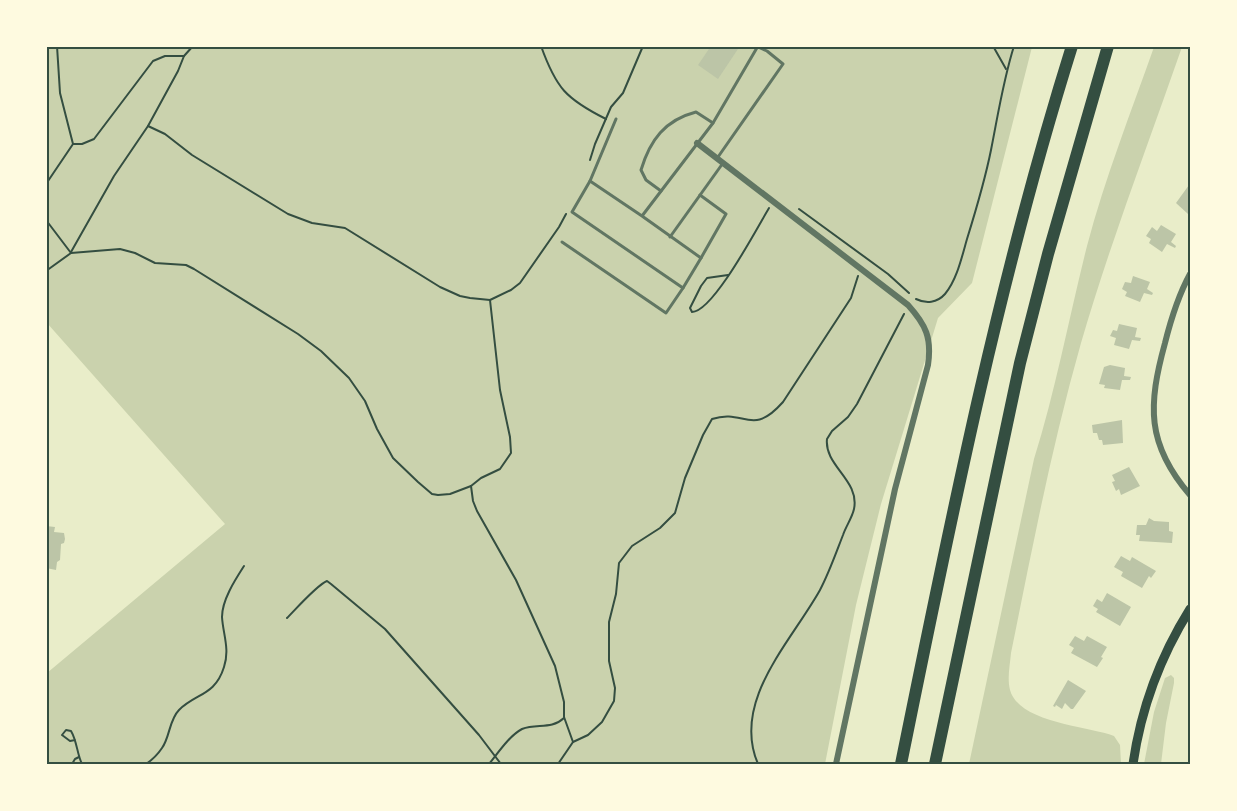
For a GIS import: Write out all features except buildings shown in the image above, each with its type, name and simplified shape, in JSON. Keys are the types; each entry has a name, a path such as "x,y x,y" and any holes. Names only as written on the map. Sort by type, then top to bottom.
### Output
{"highway":[{"path":"901,765 975,406 1020,225 1072,46"},
{"path":"935,765 1020,363 1048,254 1108,46"}],"main road":[{"path":"1133,765 1153,681 1172,640 1191,609"}],"street":[{"path":"697,143 908,305 928,334 930,347 928,364 892,499 836,765"},
{"path":"1191,274 1178,297 1172,315 1157,374 1153,410 1159,446 1178,481 1191,495"}],"lane":[{"path":"642,216 713,123 758,47 767,51 783,64 670,237"},
{"path":"661,191 646,180 641,170 646,152 654,141 665,127 681,116 696,112 713,123"},
{"path":"616,119 590,181 572,212 683,288"},
{"path":"590,181 700,258"},
{"path":"562,242 666,313 726,214 699,195"}],"path":[{"path":"46,184 73,144 60,93 57,47 63,46"},
{"path":"46,271 71,253 114,176 148,126 184,56 193,46"},
{"path":"540,46 553,77 560,87 575,103 606,119"},
{"path":"590,167 591,155 611,107 623,93 643,46"},
{"path":"993,46 1006,69"},
{"path":"795,206 888,274 917,300 928,303 936,300 949,288 963,254 990,152 1006,69 1014,46"},
{"path":"73,144 82,144 94,139 153,61 165,56 184,56"},
{"path":"148,126 165,134 192,155 288,214 312,223 345,228 450,292 470,298 490,300 520,283 559,227 567,210"},
{"path":"728,275 707,278 693,301 690,308 692,312 702,309 710,302 742,256 773,200"},
{"path":"46,220 71,253"},
{"path":"71,253 128,250 155,263 186,265 298,334 321,351 349,378 365,401 393,458 432,494 444,495 471,486 481,478 500,469 511,453 500,390 490,300"},
{"path":"558,765 573,742 602,722 614,701 615,688 609,661 609,622 616,594 617,568 622,558 632,546 660,528 675,513 685,478 712,419 727,417 760,421 774,412 783,402 851,297 856,287 860,266"},
{"path":"758,765 751,733 757,696 769,672 819,591 854,508 854,492 830,455 827,439 857,404 908,305"},
{"path":"471,486 477,511 508,563 555,666 564,702 564,717 573,742"},
{"path":"146,765 163,747 178,712 198,699 218,681 225,666 227,653 222,617 223,606 244,566"},
{"path":"286,618 307,600 318,586 327,581 386,629 501,765"},
{"path":"489,765 522,729 554,725 564,717"},
{"path":"75,740 82,765"},
{"path":"72,765 75,759 79,758"}],"green space":[{"path":"47,47 1032,47 972,283 938,318 881,504 856,605 825,764 47,764 47,673 225,524 47,323"},
{"path":"1154,47 1182,47 1117,231 1081,343 1043,497 1011,653 1009,676 1010,690 1016,701 1026,710 1055,722 1114,736 1120,745 1121,764 969,764 1034,459 1056,380 1087,246 1110,170"},
{"path":"1171,675 1174,683 1161,764 1144,764 1154,712 1165,678"}]}
